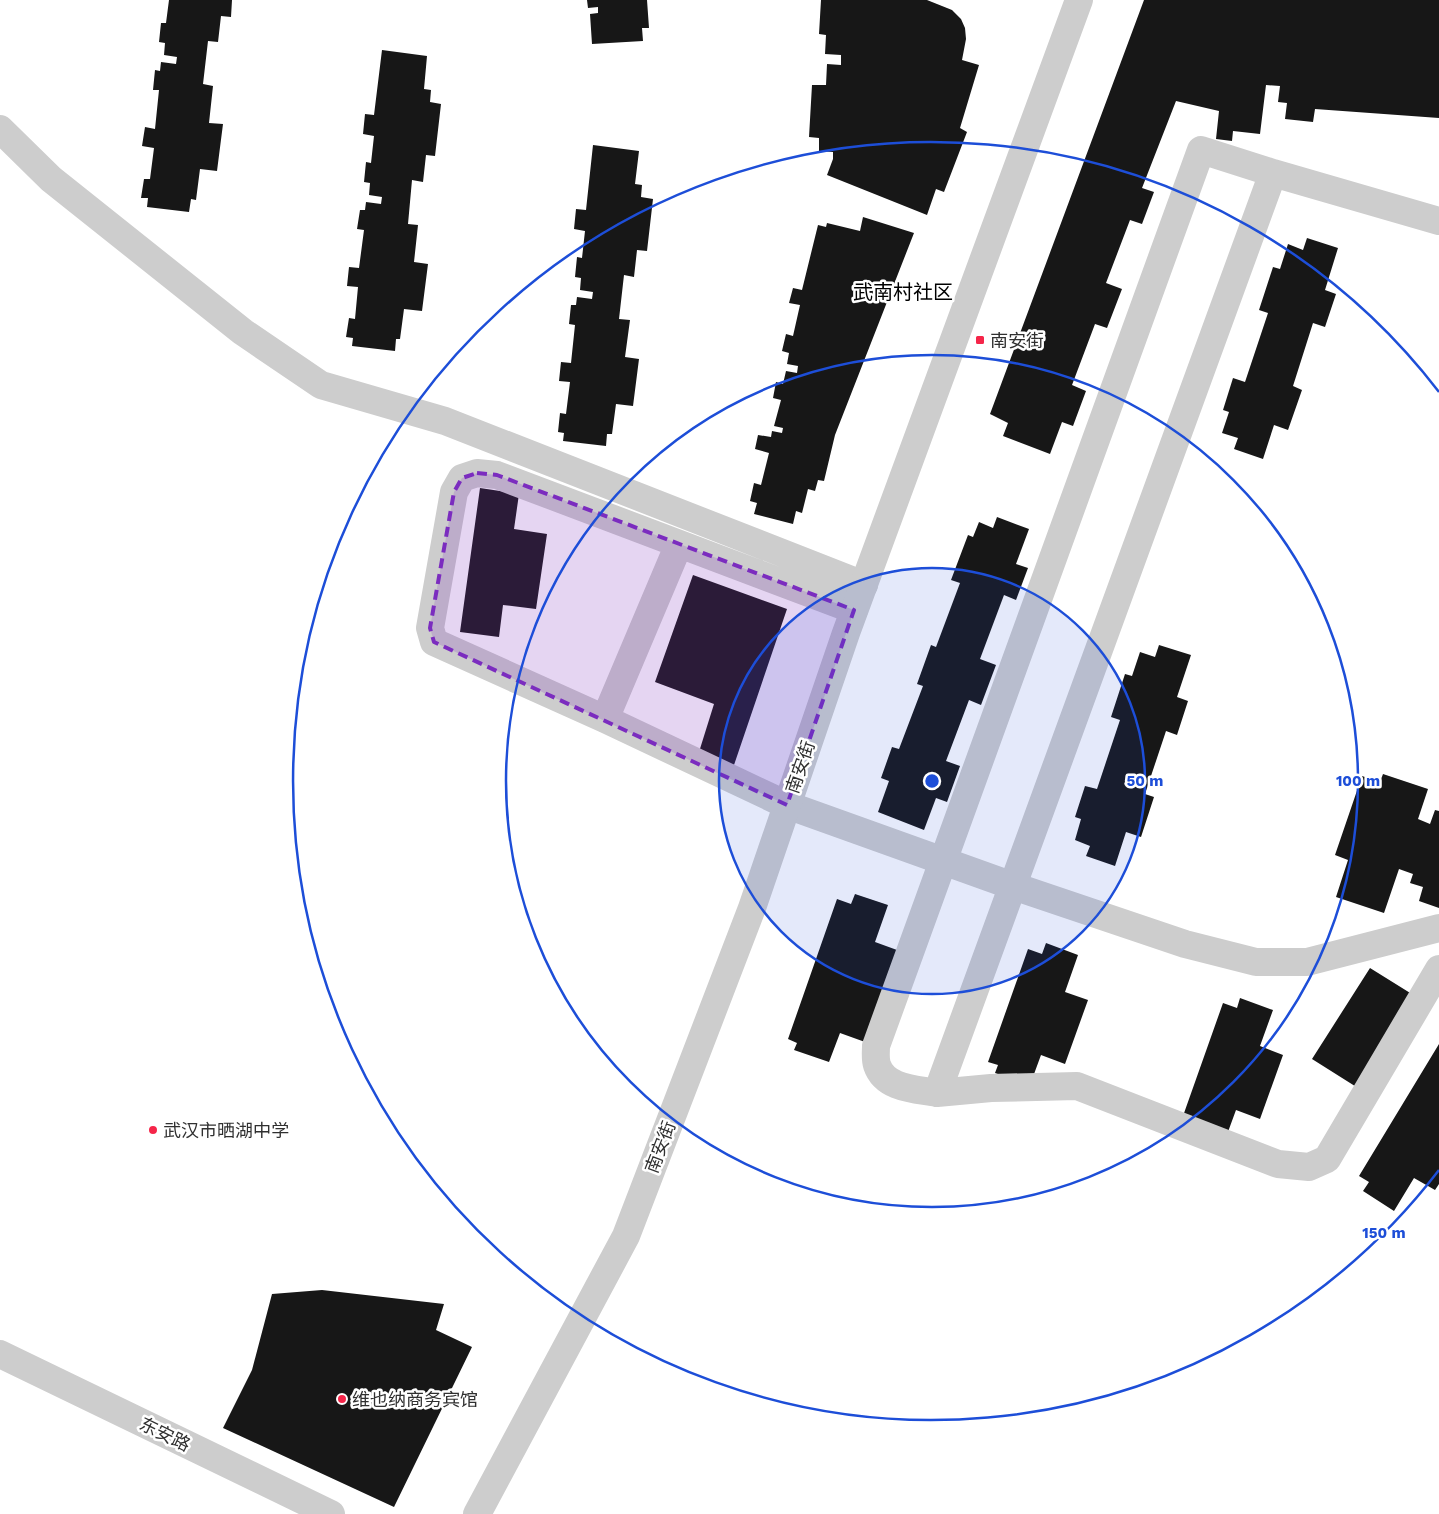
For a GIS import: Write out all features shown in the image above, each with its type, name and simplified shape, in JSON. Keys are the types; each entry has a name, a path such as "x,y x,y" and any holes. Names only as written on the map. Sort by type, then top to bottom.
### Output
{"street":[{"name":"南安街","path":"477,1514 626,1236 752,908 859,598 1079,0"},
{"path":"0,129 58,185 243,332 320,385 445,421 859,598"},
{"path":"1439,221 1201,150 876,1046 877,1064 885,1080 905,1088 937,1093 991,1088 1077,1086 1278,1164 1309,1167 1327,1159 1439,969"},
{"path":"937,1093 1273,173"},
{"path":"859,598 679,544 497,475 477,473 462,478 454,492 430,628 434,642 605,719 787,805 1013,886 1185,944 1256,962 1307,962 1439,928"},
{"path":"605,719 679,544"},
{"name":"东安路","path":"0,1354 331,1514"}],"highlighted area":[{"path":"477,473 497,475 854,610 787,805 434,642 430,628 454,492 462,478"}],"building":[{"path":"169,0 232,0 231,17 221,16 218,42 208,41 203,84 213,86 209,123 223,124 217,171 200,169 196,200 191,199 189,212 147,207 148,198 141,198 144,179 150,179 154,148 142,146 145,127 155,129 159,90 153,90 155,70 160,71 161,62 176,64 177,57 164,55 165,43 159,42 161,23 166,23"},
{"path":"587,0 647,0 649,28 642,28 643,41 592,44 590,14 598,13 598,7 588,8"},
{"path":"821,0 927,0 952,10 961,19 965,28 966,39 962,60 979,65 960,128 967,132 944,192 936,189 927,215 827,175 833,159 833,152 819,151 819,138 809,137 812,85 826,85 827,64 841,65 841,55 825,54 826,35 819,34"},
{"path":"1144,0 1439,0 1439,118 1315,109 1313,122 1285,119 1287,103 1278,102 1280,86 1266,85 1260,134 1233,131 1232,141 1216,139 1219,111 1176,101 1142,188 1154,192 1142,224 1130,220 1106,283 1122,289 1107,328 1095,324 1072,385 1086,391 1073,426 1062,422 1050,454 1003,436 1008,423 990,414"},
{"path":"382,50 427,56 424,89 431,90 430,102 441,104 435,156 426,155 423,182 412,180 408,224 418,225 414,262 428,264 422,311 404,309 400,339 396,339 395,351 352,346 353,338 346,337 349,318 355,319 358,287 347,286 349,267 359,268 364,230 357,229 360,210 365,210 366,202 381,204 382,197 369,195 370,183 364,182 366,162 371,163 374,136 363,134 365,114 374,115"},
{"path":"593,145 639,151 635,184 642,185 641,197 653,199 647,251 637,250 634,277 624,275 619,319 630,320 625,357 639,359 633,406 616,404 612,434 607,434 606,446 563,441 564,433 558,432 560,413 566,414 570,382 559,381 561,362 571,363 575,325 569,324 571,305 576,305 577,297 592,299 593,292 580,290 581,278 575,277 577,257 582,258 585,231 574,229 576,209 586,210"},
{"path":"863,217 914,233 835,435 824,481 818,480 815,491 808,489 802,513 796,511 793,524 754,514 757,503 750,501 754,483 761,485 769,453 755,449 758,435 771,437 772,431 782,433 783,428 774,426 781,400 773,398 776,382 783,384 786,371 797,373 798,366 787,364 789,353 782,351 786,334 793,336 800,305 789,303 793,288 802,290 818,225 826,227 827,223 860,231"},
{"path":"1307,238 1338,248 1325,290 1336,294 1325,327 1313,323 1293,386 1302,390 1288,430 1274,425 1263,459 1234,449 1238,438 1222,433 1229,412 1223,410 1233,378 1245,382 1268,313 1259,310 1273,267 1280,269 1288,244 1303,250"},
{"path":"480,488 519,494 514,529 547,534 536,609 503,605 499,637 460,632"},
{"path":"997,517 1029,529 1016,564 1028,568 1016,600 1004,595 980,659 996,665 981,705 969,700 946,761 960,766 947,802 936,798 924,830 878,812 889,781 881,778 892,747 899,749 923,686 917,684 931,645 936,647 960,583 951,580 968,535 973,537 979,522 993,528"},
{"path":"693,575 787,609 734,765 699,752 714,704 655,682"},
{"path":"1159,645 1191,655 1177,697 1188,701 1177,735 1166,731 1145,794 1154,797 1141,837 1126,832 1115,866 1086,856 1090,846 1075,840 1081,819 1075,817 1085,786 1097,789 1120,720 1111,717 1125,674 1132,676 1140,652 1155,657"},
{"path":"1383,774 1428,789 1418,819 1430,824 1435,810 1439,811 1439,908 1419,901 1423,887 1410,883 1413,874 1399,869 1384,913 1336,897 1348,860 1335,855 1362,776 1380,782"},
{"path":"855,894 888,905 875,942 897,950 865,1042 840,1033 829,1062 794,1050 797,1043 788,1039 837,899 851,904"},
{"path":"1046,943 1078,955 1065,992 1088,1000 1065,1064 1041,1055 1030,1085 995,1073 998,1065 988,1062 1028,949 1042,954"},
{"path":"1370,968 1415,996 1358,1088 1312,1059"},
{"path":"1240,998 1273,1010 1260,1046 1283,1055 1260,1119 1236,1110 1225,1140 1183,1116 1223,1003 1237,1008"},
{"path":"1439,1044 1439,1184 1435,1190 1414,1178 1394,1211 1363,1191 1369,1182 1359,1176"},
{"name":"维也纳商务宾馆","path":"322,1290 444,1304 436,1330 472,1347 394,1507 223,1428 252,1370 272,1294"}],"place":[{"name":"南安街","path":"980,340"},
{"name":"武汉市晒湖中学","path":"153,1130"},
{"name":"维也纳商务宾馆","path":"342,1399"}],"district":[{"name":"武南村社区","path":"903,292"}]}
